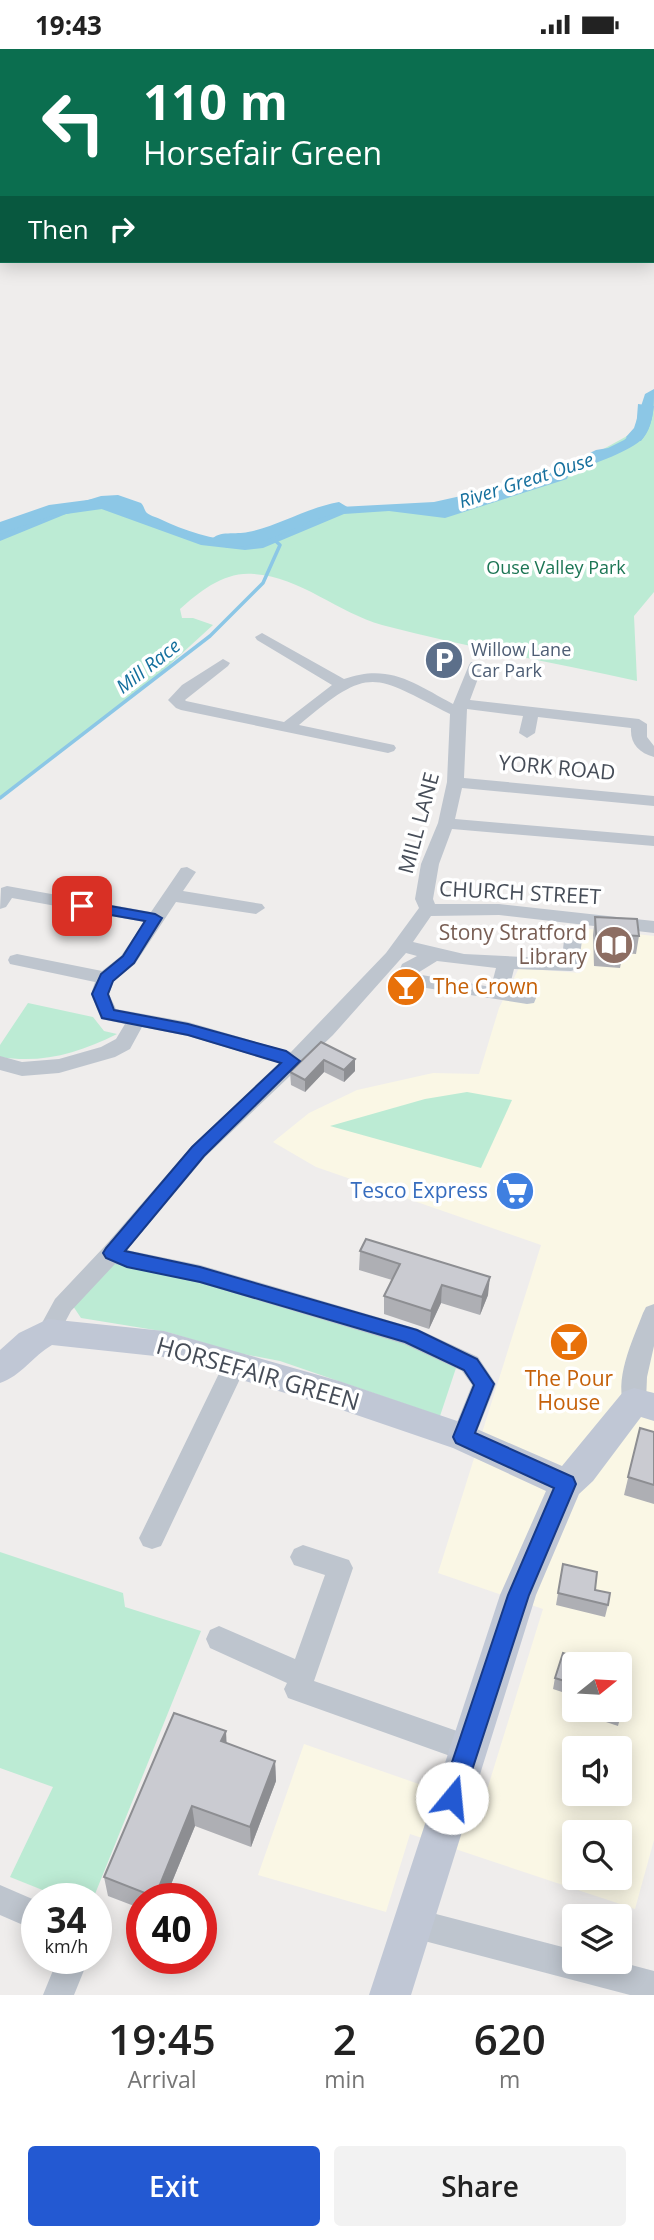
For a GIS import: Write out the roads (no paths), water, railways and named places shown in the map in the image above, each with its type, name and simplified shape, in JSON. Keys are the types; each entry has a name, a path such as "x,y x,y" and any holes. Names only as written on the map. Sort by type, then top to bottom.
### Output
{"street":[{"path":"274,639 343,685"},
{"path":"223,663 187,688 176,700 181,705 388,748"},
{"name":"MILL LANE","path":"427,911 424,899 430,864 446,823 455,782 459,708 476,665"},
{"path":"287,727 343,685 372,676 392,679 459,708 532,711 639,724 637,734 640,742 654,752"},
{"path":"527,733 532,711"},
{"name":"YORK ROAD","path":"455,782 654,801"},
{"path":"446,823 654,841"},
{"path":"187,872 128,960 106,978 100,994 108,1014 188,1029 281,1055 292,1061"},
{"path":"8,891 155,918"},
{"path":"170,895 256,908"},
{"name":"CHURCH STREET","path":"427,911 445,908 568,916 654,927"},
{"path":"0,1370 30,1342 48,1332 63,1305 112,1253 198,1151 334,1021 402,945 427,911"},
{"path":"402,945 433,955 507,963 571,965 573,940"},
{"path":"433,955 409,968 406,975 414,981 527,998"},
{"path":"17,960 106,978"},
{"path":"499,994 507,963"},
{"path":"0,1063 22,1069 59,1066 108,1052 123,1044 136,1021"},
{"path":"112,1253 127,1260 200,1274 410,1336 470,1364 484,1384 463,1437"},
{"path":"390,1995 518,1595 566,1484 644,1404 633,1379 637,1357 654,1313"},
{"name":"HORSEFAIR GREEN","path":"48,1332 164,1344 235,1364 339,1395 463,1437 566,1484"},
{"path":"152,1538 235,1364"},
{"path":"303,1557 340,1568 298,1689 467,1748"},
{"path":"219,1639 302,1676"},
{"path":"0,1900 21,1909"},
{"path":"413,1923 654,1986"},
{"path":"58,1995 67,1974"}],"water":[{"name":"River Great Ouse","path":"638,404 654,406 646,434 634,446 570,472 567,479 445,518 389,511 344,514 263,548 245,550 201,545 96,507 66,514 0,541 0,527 101,496 118,495 141,503 148,514 189,531 235,540 251,540 281,532 321,508 434,502 545,475 596,450 608,448 636,430"}],"waterway":[{"name":"River Great Ouse","path":"635,437 642,430 654,394"},
{"name":"River Great Ouse","path":"0,528 49,511 95,505"},
{"name":"River Great Ouse","path":"221,540 254,537 308,516 339,508"},
{"name":"Mill Race","path":"0,798 210,636 263,583 280,545 269,535"}],"place":[{"name":"Willow Lane Car Park","path":"444,660"},
{"name":"Stony Stratford Library","path":"614,945"},
{"name":"The Crown","path":"406,987"},
{"name":"Tesco Express","path":"515,1191"},
{"name":"The Pour House","path":"569,1342"}],"park label":[{"name":"Ouse Valley Park","path":"556,568"}]}
